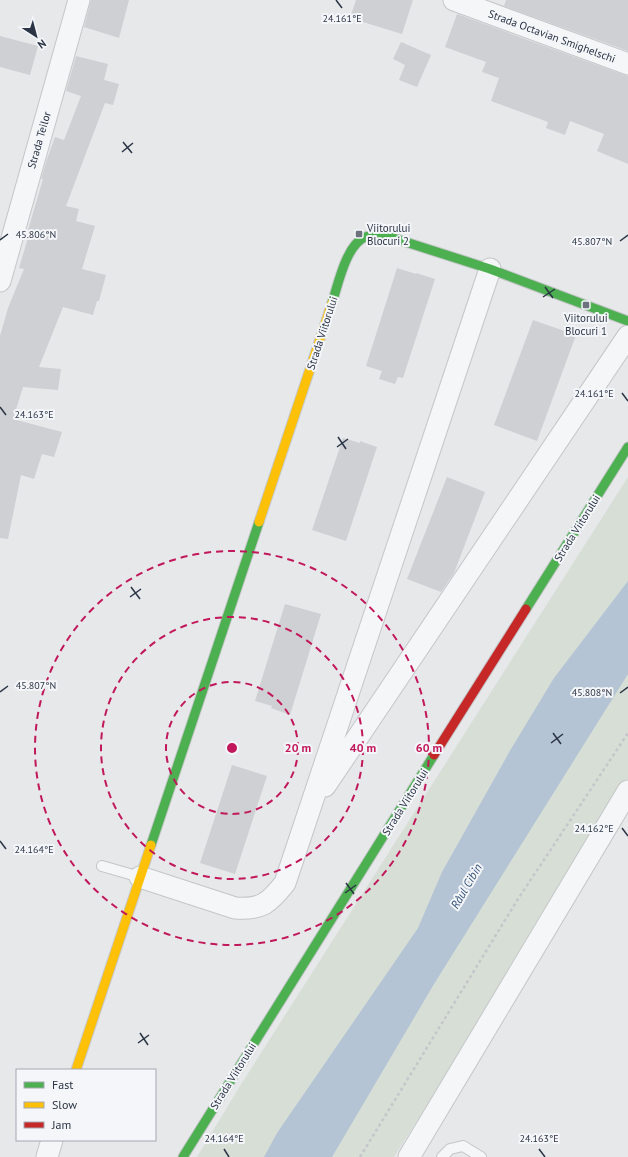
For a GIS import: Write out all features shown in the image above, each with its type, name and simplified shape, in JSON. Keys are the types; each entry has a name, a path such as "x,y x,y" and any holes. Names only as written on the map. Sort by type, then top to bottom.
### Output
{"street":[{"name":"Strada Teilor","path":"0,281 79,0"},
{"name":"Strada Octavian Smighelschi","path":"454,0 628,64"},
{"name":"Strada Viitorului","path":"76,1069 344,264 350,252 357,243 374,235 402,241 490,270 628,321"},
{"path":"140,877 235,908 248,909 257,908 268,902 285,883 490,270"},
{"path":"310,808 628,336"},
{"name":"Strada Viitorului","path":"183,1157 346,894 628,447"},
{"path":"409,1157 628,791"},
{"path":"47,1157 52,1141"}],"lane":[{"path":"102,866 140,877"},
{"path":"442,1157 450,1149 463,1146 481,1157"}],"path":[{"path":"360,1157 518,899 628,733"}],"shaded area":[{"path":"628,477 628,788 394,1157 197,1157 240,1086"}],"water":[{"name":"Râul Cibin","path":"628,581 628,674 434,984 332,1157 264,1157 277,1133 418,928 442,872 511,749 554,678"}],"building":[{"path":"91,0 129,0 119,38 84,27"},
{"path":"356,0 413,0 402,34 350,18"},
{"path":"506,0 628,0 628,51 504,6"},
{"path":"457,14 628,76 628,164 597,151 604,134 570,121 565,135 546,128 548,122 491,101 499,78 482,72 486,62 445,47"},
{"path":"0,36 38,46 30,75 0,67"},
{"path":"401,42 431,55 417,87 399,80 405,65 393,59"},
{"path":"76,56 108,64 104,80 119,84 113,105 105,103 66,206 79,209 76,221 95,226 82,269 106,275 99,301 97,301 93,315 63,307 39,367 61,369 58,390 23,387 13,419 62,432 54,457 42,454 34,479 21,475 8,539 0,538 0,336 8,308 24,269 19,268 30,231 28,230 43,179 41,179 47,159 55,137 64,140 81,96 66,91"},
{"path":"397,268 435,279 403,378 398,377 395,384 379,379 382,371 366,366"},
{"path":"533,320 576,335 537,441 494,425"},
{"path":"343,438 360,443 360,441 377,447 346,541 312,530"},
{"path":"447,477 485,492 454,573 441,592 407,579"},
{"path":"285,604 321,614 290,715 271,708 272,706 255,701"},
{"path":"232,765 267,776 235,874 200,863"}],"traffic: fast":[{"path":"332,303 344,266 358,241 365,237 387,236 490,269 628,321"},
{"path":"526,609 628,447"},
{"path":"151,845 259,522"},
{"path":"183,1157 434,755"}],"traffic: slow":[{"path":"259,522 332,303"},
{"path":"76,1069 151,845"}],"traffic: jam":[{"path":"434,755 526,609"}],"place":[{"name":"Viitorului Blocuri 2","path":"359,234"},
{"name":"Viitorului Blocuri 1","path":"586,305"}]}
